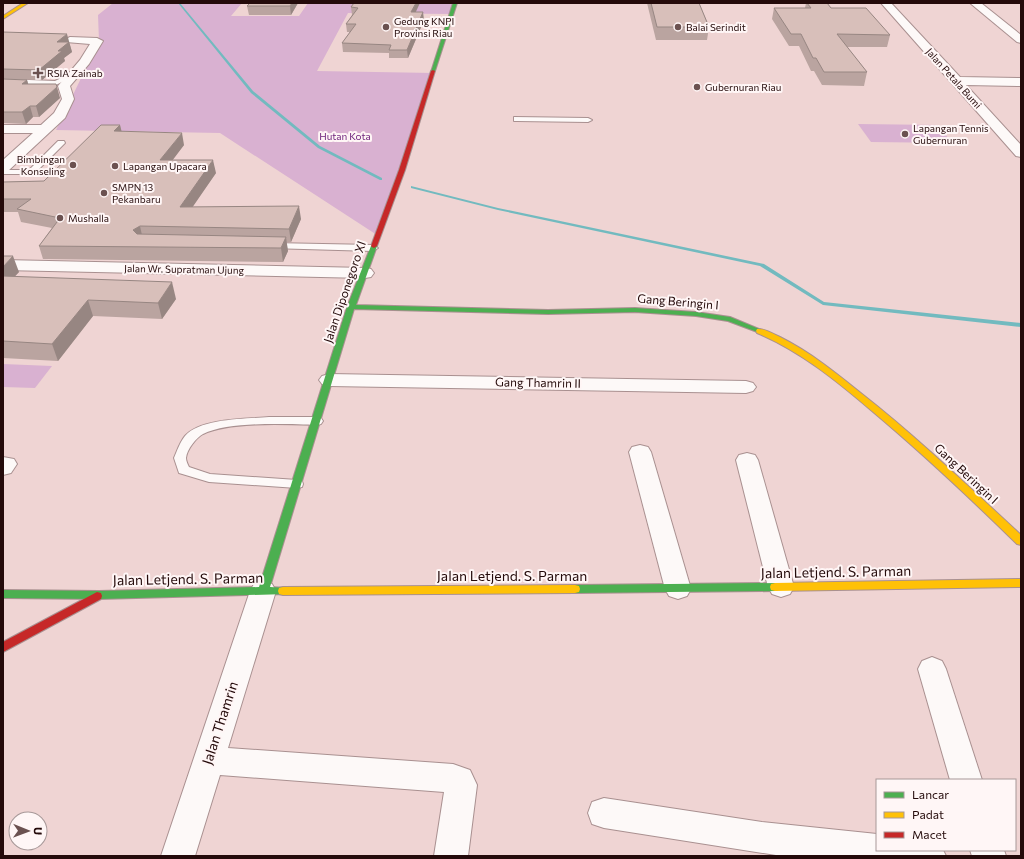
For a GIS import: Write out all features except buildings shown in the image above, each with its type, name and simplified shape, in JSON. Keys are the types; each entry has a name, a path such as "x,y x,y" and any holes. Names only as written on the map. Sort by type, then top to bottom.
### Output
{"street":[{"path":"3,18 26,3"},
{"name":"Jalan Diponegoro XI","path":"263,591 317,421 351,307 365,273 402,170 455,3"},
{"name":"Jalan Petala Bumi","path":"886,3 1021,153"},
{"path":"974,3 1020,39"},
{"path":"64,86 83,62 96,41 70,40"},
{"path":"956,81 1021,82"},
{"path":"3,82 64,86"},
{"path":"3,168 60,115 68,99 64,86"},
{"path":"3,129 45,129"},
{"name":"Jalan Wr. Supratman Ujung","path":"3,265 365,273"},
{"name":"Gang Beringin I","path":"351,307 548,312 635,310 696,314 730,320 781,339 807,356 869,403 948,471 1021,542"},
{"name":"Gang Thamrin II","path":"329,380 746,386"},
{"path":"640,452 678,589"},
{"path":"747,460 781,587"},
{"name":"Jalan Letjend. S. Parman","path":"3,594 99,595 263,591 678,589 1021,583"},
{"name":"Jalan Thamrin","path":"178,856 263,591"},
{"path":"3,647 99,595"},
{"path":"932,669 966,779"},
{"path":"208,760 453,778 459,780 461,785 451,856"},
{"path":"604,813 762,838 876,850"},
{"path":"883,851 929,856"}],"lane":[{"path":"3,82 56,82 63,81 68,76 74,74"},
{"path":"517,120 588,120"},
{"path":"3,172 31,172 61,143"},
{"path":"264,246 373,248"},
{"path":"296,484 209,478 183,470 180,458 190,438 208,428 236,423 317,421"}],"green space":[{"name":"Hutan Kota","path":"113,3 242,3 231,16 299,16 308,3 455,3 451,14 348,13 317,71 434,73 377,235 220,133 56,130 99,41 98,15"},
{"name":"Lapangan Tennis Gubernuran","path":"858,124 938,125 952,143 871,142"},
{"path":"3,364 52,366 35,388 3,387"}],"waterway":[{"path":"179,3 252,92 319,147 381,179"},
{"path":"412,187 498,209 762,265 823,303 1021,325"}],"traffic: fast":[{"path":"433,71 455,3"},
{"path":"263,591 351,307 374,246"},
{"path":"351,307 548,312 635,310 696,314 730,319 760,331"},
{"path":"575,589 775,587"},
{"path":"3,594 99,595 283,591"}],"traffic: slow":[{"path":"3,18 26,3"},
{"path":"760,331 783,341 842,382 933,459 1021,541"},
{"path":"775,587 1021,583"},
{"path":"283,591 575,589"}],"traffic: jam":[{"path":"374,246 402,170 433,71"},
{"path":"3,647 97,596"}],"place":[{"name":"Gedung KNPI Provinsi Riau","path":"386,27"},
{"name":"Balai Serindit","path":"678,27"},
{"name":"RSIA Zainab","path":"38,73"},
{"name":"Gubernuran Riau","path":"697,87"},
{"name":"Lapangan Tennis Gubernuran","path":"905,134"},
{"name":"Bimbingan Konseling","path":"73,165"},
{"name":"Lapangan Upacara","path":"115,166"},
{"name":"SMPN 13 Pekanbaru","path":"104,193"},
{"name":"Mushalla","path":"60,218"}]}
